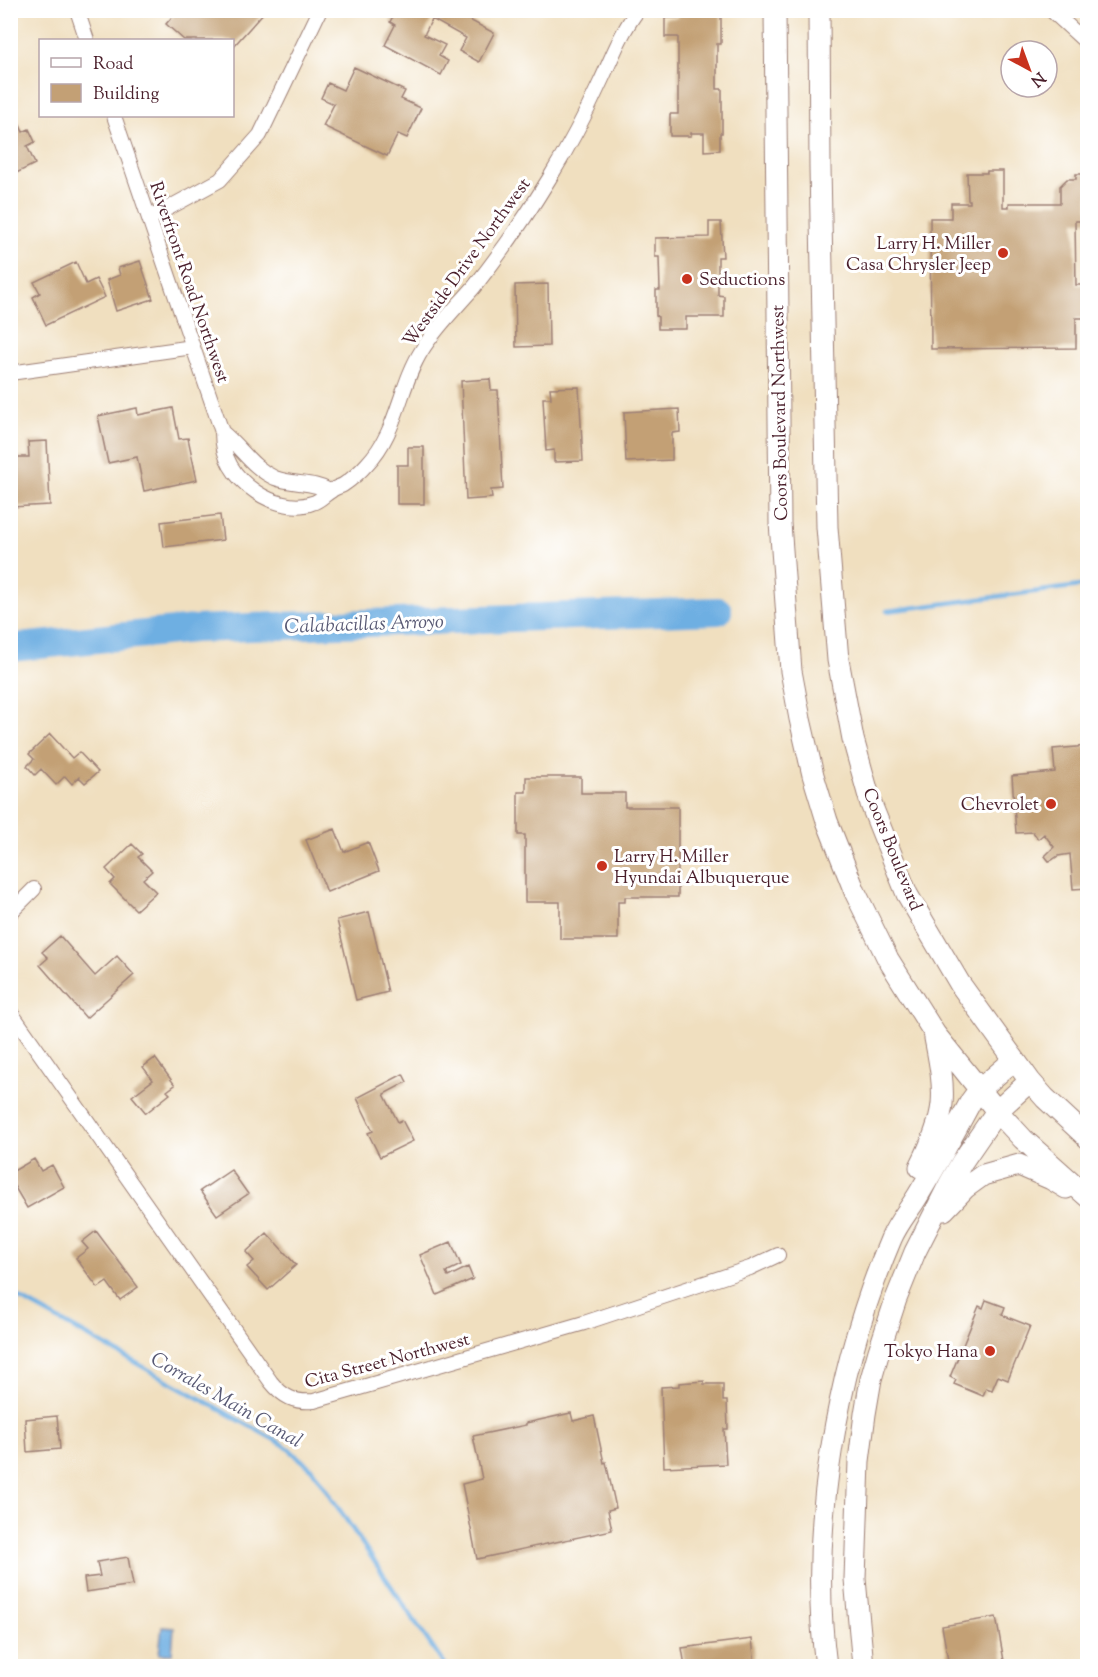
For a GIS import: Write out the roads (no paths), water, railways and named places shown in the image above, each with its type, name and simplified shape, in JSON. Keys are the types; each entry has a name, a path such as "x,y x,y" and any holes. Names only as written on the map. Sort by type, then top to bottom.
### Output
{"main road":[{"name":"Coors Boulevard Northwest","path":"775,10 780,524 791,671 813,776 827,821 855,892 888,959 935,1034"},
{"path":"809,10 813,266 824,329"},
{"path":"819,10 824,329"},
{"name":"Coors Boulevard","path":"824,329 828,527 838,660 853,739 871,804 907,894 960,984 1044,1098 1088,1138"},
{"path":"935,1034 979,1090 1023,1139 1088,1197"},
{"path":"826,1666 821,1570 828,1475 836,1427 854,1345 872,1290 929,1148 942,1105 942,1078 935,1034"},
{"path":"892,1236 920,1193 971,1101 979,1090 1014,1060"},
{"path":"863,1666 855,1579 856,1521 861,1437 871,1379 887,1323 926,1227 962,1162 997,1111 1030,1081"},
{"path":"926,1227 965,1188 983,1175 1019,1165 1051,1179 1088,1202"}],"street":[{"path":"77,10 87,39"},
{"path":"150,218 220,180 260,135 320,10"},
{"name":"Westside Drive Northwest","path":"227,460 240,479 250,488 275,501 299,506 311,504 344,484 377,452 390,428 408,377 421,351 483,275 537,198 571,141 625,28 638,10"},
{"path":"1051,10 1088,44"},
{"name":"Riverfront Road Northwest","path":"114,117 222,432 227,460"},
{"path":"10,373 193,347"},
{"path":"222,432 251,462 275,477 288,482 322,486 330,491"},
{"path":"10,913 34,889"},
{"name":"Cita Street Northwest","path":"10,1011 277,1389 293,1401 314,1401 551,1333 750,1268 778,1255"}],"water":[{"path":"162,1627 174,1628 172,1654 159,1654"}],"waterway":[{"name":"Calabacillas Arroyo","path":"887,611 1088,585"},
{"name":"Calabacillas Arroyo","path":"10,648 194,629 718,611"},
{"name":"Corrales Main Canal","path":"10,1293 284,1445 312,1469 445,1666"}],"place":[{"name":"Larry H. Miller Casa Chrysler Jeep","path":"1003,253"},
{"name":"Seductions","path":"687,279"},
{"name":"Chevrolet","path":"1051,804"},
{"name":"Larry H. Miller Hyundai Albuquerque","path":"602,866"},
{"name":"Tokyo Hana","path":"990,1351"}]}
